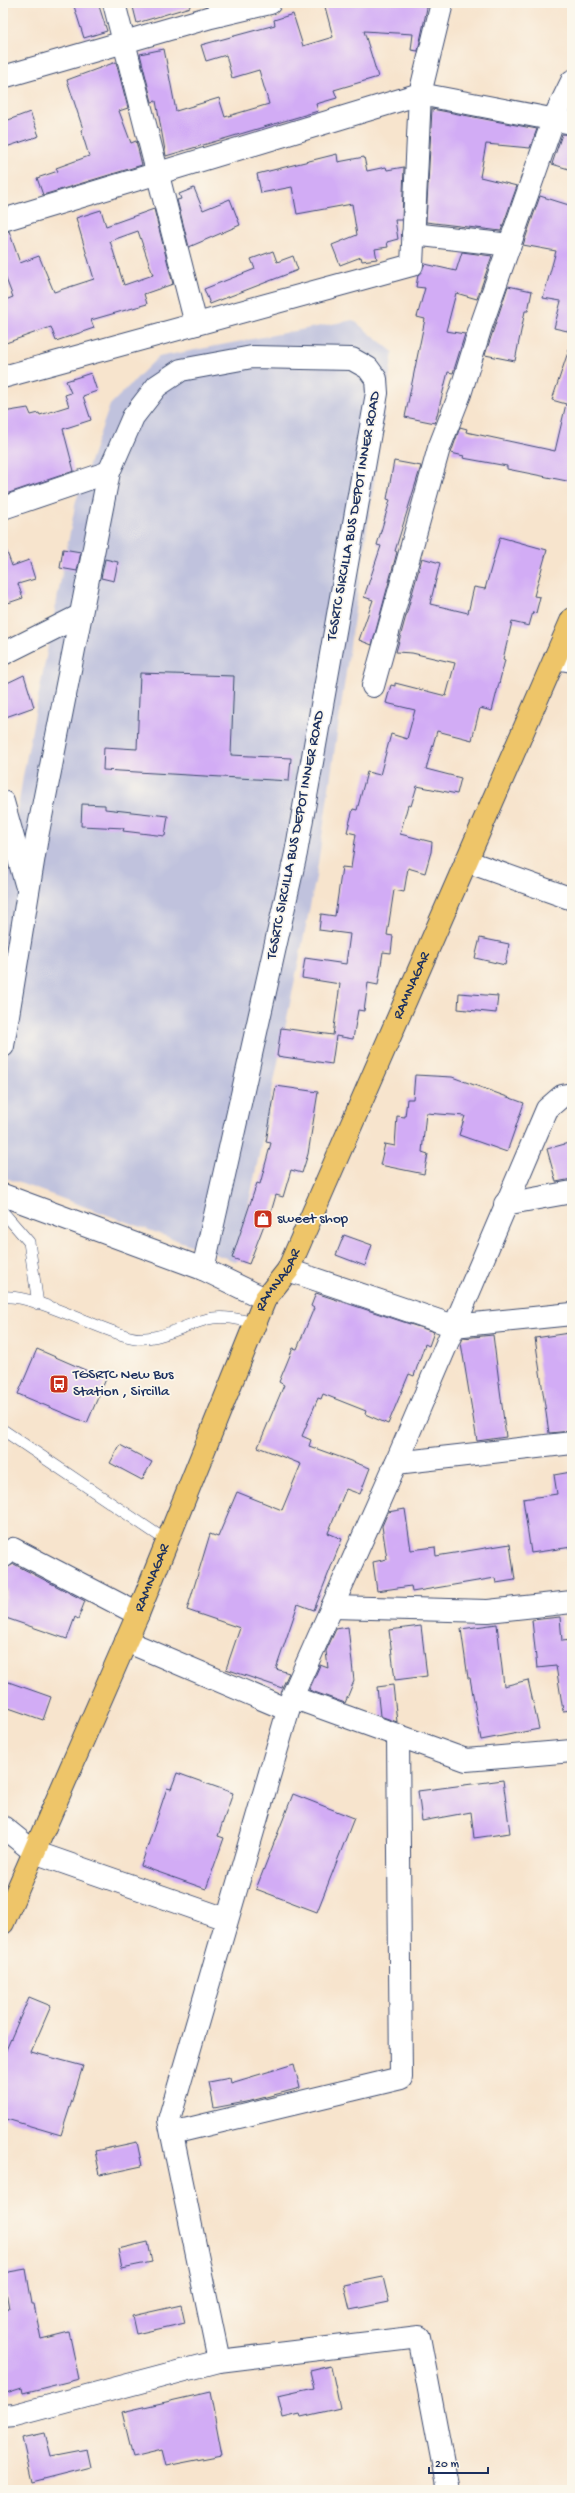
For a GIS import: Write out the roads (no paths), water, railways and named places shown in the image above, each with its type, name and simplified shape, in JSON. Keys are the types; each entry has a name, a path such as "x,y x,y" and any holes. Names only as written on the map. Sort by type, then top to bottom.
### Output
{"main road":[{"name":"RAMNAGAR","path":"3,1923 138,1614 265,1299 288,1270 466,860 563,659 572,619"}],"street":[{"path":"114,3 196,324"},
{"path":"3,77 211,17 270,3"},
{"path":"3,377 412,264 420,94 442,3"},
{"path":"373,686 439,448 460,394 481,326 510,245 563,121 572,81"},
{"path":"3,220 157,172 420,94 563,121"},
{"path":"413,234 510,245"},
{"name":"TGSRTC SIRCILLA BUS DEPOT INNER ROAD","path":"3,1046 10,953 28,891 109,472 133,417 157,386 181,370 252,357 352,359 368,368 376,378 377,393 296,852 203,1269"},
{"path":"3,508 109,472"},
{"path":"3,654 81,615"},
{"path":"4,807 28,891"},
{"path":"466,860 572,900"},
{"path":"219,2361 169,2120 290,1703 396,1463 547,1109 562,1096 572,1094"},
{"path":"506,1204 572,1192"},
{"path":"3,1195 203,1269 265,1299"},
{"path":"288,1270 454,1326 572,1314"},
{"path":"396,1463 572,1444"},
{"path":"6,1552 138,1614"},
{"path":"332,1607 488,1611 572,1602"},
{"path":"126,1641 290,1703 398,1736 466,1760 572,1751"},
{"path":"172,2133 401,2078 398,1736"},
{"path":"3,1827 34,1852 226,1920"},
{"path":"3,2416 15,2415 219,2361 418,2337 448,2490"}],"lane":[{"path":"3,1212 29,1242 38,1304"},
{"path":"3,1297 25,1299 132,1338 154,1336 212,1318 231,1317 255,1323"},
{"path":"3,1430 167,1541"}],"place":[{"name":"sweet shop","path":"263,1219"},
{"name":"TGSRTC New Bus Station , Sircilla","path":"59,1384"}]}
